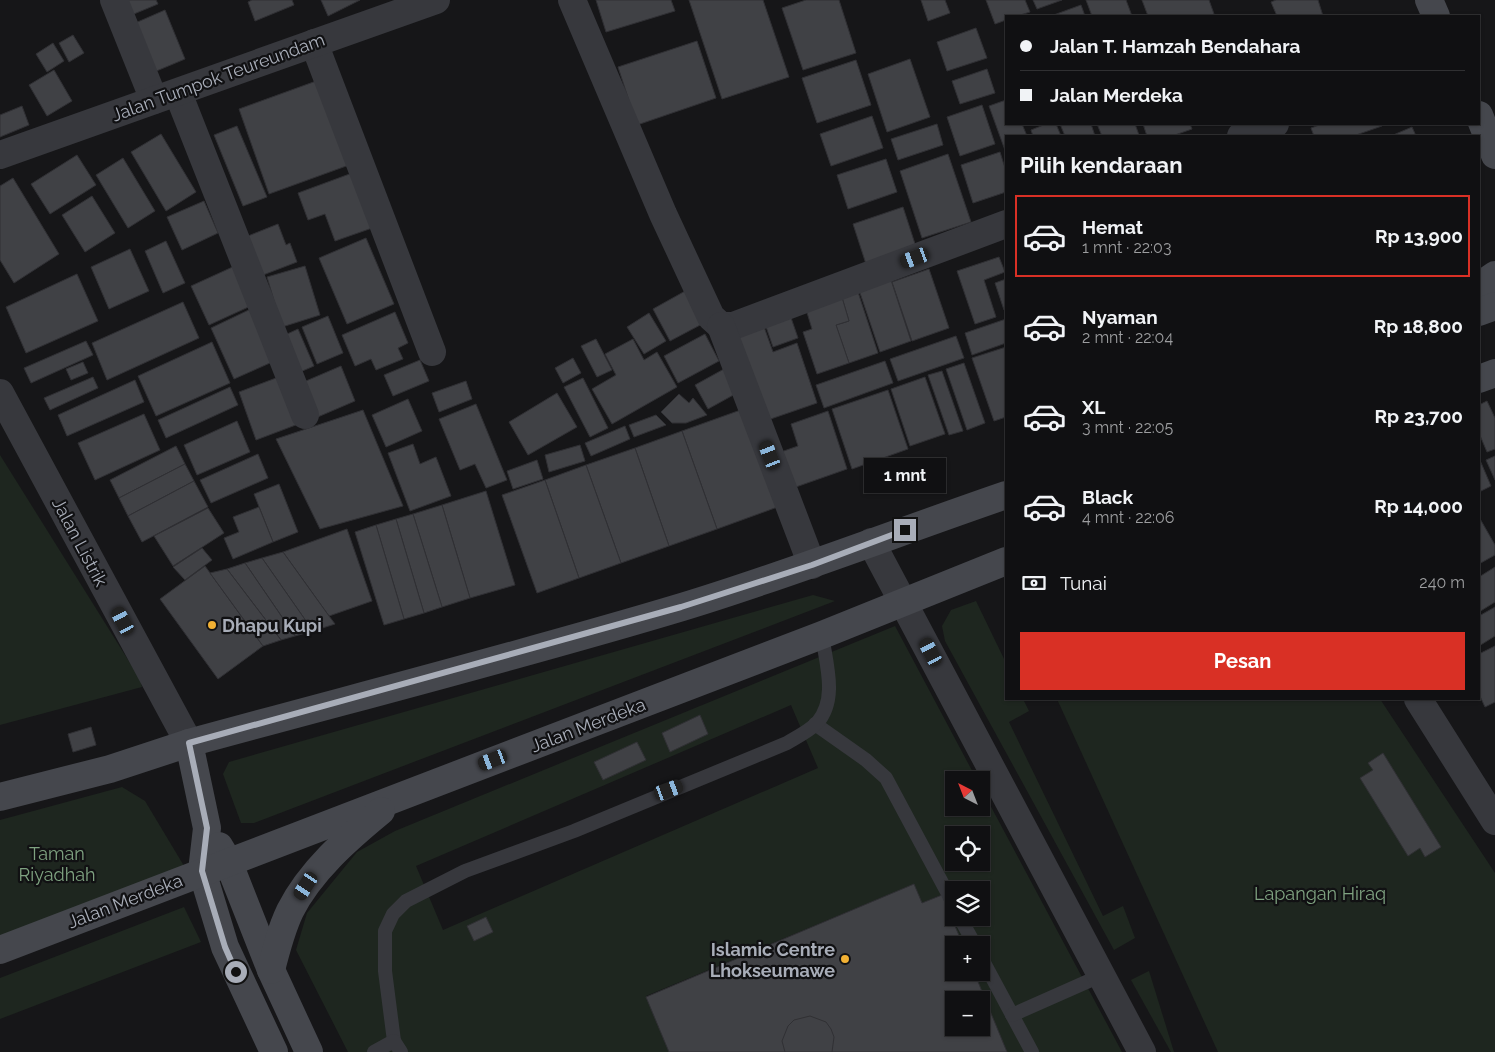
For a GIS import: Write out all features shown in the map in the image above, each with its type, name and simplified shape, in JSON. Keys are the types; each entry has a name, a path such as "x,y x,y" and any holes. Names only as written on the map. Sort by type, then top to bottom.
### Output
{"main road":[{"path":"1429,0 1436,15"},
{"path":"1480,109 1495,122"},
{"path":"1480,118 1495,155"},
{"path":"1480,285 1495,275"},
{"path":"1480,312 1495,306"},
{"path":"1480,379 1495,372"},
{"path":"0,796 110,769 189,743 681,607 812,565 871,542 1005,495"},
{"name":"Jalan Merdeka","path":"0,950 228,861 822,635 1005,561"},
{"path":"189,743 207,828 202,871 225,947 274,1052"},
{"path":"271,970 282,932 291,910 306,886 354,833 400,796"},
{"path":"207,828 228,861 271,970 310,1052"}],"street":[{"path":"114,0 166,97 305,415"},
{"name":"Jalan Tumpok Teureundam","path":"0,154 166,97 436,0"},
{"path":"572,0 667,223 711,317 720,326 812,565"},
{"path":"314,43 432,352"},
{"path":"1244,135 1272,125"},
{"path":"720,326 733,326 1005,224"},
{"name":"Jalan Listrik","path":"0,393 189,743"},
{"path":"871,542 1142,1052"},
{"path":"1419,700 1495,821"}],"lane":[{"path":"374,1052 397,1047 385,971 385,931 393,914 406,901 465,871 574,831 669,790 746,762 787,743 816,724 826,709 830,689 822,635"},
{"path":"816,724 866,760 886,778 945,888"},
{"path":"990,974 1032,1052"},
{"path":"1012,1015 1100,976"}],"green space":[{"path":"0,455 140,679 142,687 0,725"},
{"path":"813,595 835,601 254,823 241,823 223,774 229,762"},
{"path":"976,601 1005,661 1005,700 1024,700 1029,711 1009,722 1103,916 1123,906 1135,938 1114,950 945,641 942,626 951,610"},
{"path":"895,626 972,771 945,771 945,816 990,816 990,805 1122,1052 1007,1052 990,1011 990,991 982,991 977,981 990,981 990,936 959,936 955,926 990,926 990,881 945,881 945,904 941,895 922,903 914,884 646,996 669,1052 348,1052 296,950 307,913 357,852 395,831","holes":["791,705 818,768 443,930 416,866"]},
{"name":"Lapangan Hiraq","path":"1057,700 1381,700 1495,873 1495,1052 1218,1052"},
{"name":"Taman Riyadhah","path":"122,787 145,801 190,876 0,945 0,820"},
{"path":"184,907 201,942 0,1019 0,978"},
{"path":"1149,971 1174,1052 1171,1052 1131,980"}],"building":[{"path":"122,0 156,0 158,4 129,16"},
{"path":"252,0 292,0 294,5 255,21 248,2"},
{"path":"321,0 360,0 328,16"},
{"path":"596,0 671,0 675,11 606,32"},
{"path":"689,0 763,0 789,77 722,99"},
{"path":"806,0 839,0 856,53 803,70 782,8"},
{"path":"921,0 945,0 950,13 928,21"},
{"path":"986,0 1025,0 1030,12 1020,15 1005,15 1005,20 995,24"},
{"path":"1033,0 1062,0 1037,9"},
{"path":"1086,0 1126,0 1132,15 1092,15"},
{"path":"1142,0 1209,0 1214,14 1212,15 1148,15"},
{"path":"1276,0 1318,0 1323,15 1277,15 1271,2"},
{"path":"1081,5 1085,15 1054,15"},
{"path":"165,10 185,59 154,72 133,24"},
{"path":"976,28 987,58 947,71 937,42"},
{"path":"73,35 84,53 69,62 59,43"},
{"path":"697,41 716,98 637,125 618,67"},
{"path":"53,43 64,61 47,72 36,54"},
{"path":"910,59 930,117 887,132 868,74"},
{"path":"856,60 871,105 817,123 802,78"},
{"path":"987,69 995,93 960,104 952,81"},
{"path":"54,70 72,101 47,116 29,85"},
{"path":"319,80 349,165 269,194 239,109"},
{"path":"1005,100 1005,125 1022,125 1027,135 1005,135 1005,150 989,106"},
{"path":"982,105 995,144 960,156 947,117"},
{"path":"22,106 29,125 0,137 0,115"},
{"path":"872,116 883,148 831,166 820,134"},
{"path":"937,124 943,145 898,160 891,139"},
{"path":"1044,125 1056,125 1061,135 1033,135 1031,130"},
{"path":"1060,125 1091,125 1095,135 1065,135"},
{"path":"1097,125 1135,125 1139,135 1102,135"},
{"path":"1143,125 1190,125 1192,129 1175,135 1147,135"},
{"path":"1319,125 1382,126 1356,135 1314,135 1311,128"},
{"path":"237,126 267,197 243,206 214,135"},
{"path":"1412,127 1416,135 1393,135"},
{"path":"161,134 196,192 166,211 131,152"},
{"path":"1000,152 1005,168 1005,192 973,203 961,165"},
{"path":"948,154 971,222 922,238 900,171"},
{"path":"77,155 96,185 50,214 31,184"},
{"path":"123,158 155,211 128,228 96,175"},
{"path":"886,159 897,192 848,209 837,175"},
{"path":"355,172 375,227 335,241 325,214 308,220 298,193"},
{"path":"13,178 59,254 14,283 0,260 0,186"},
{"path":"92,196 115,233 85,252 62,215"},
{"path":"204,201 218,233 182,250 167,217"},
{"path":"903,207 916,247 866,264 853,224"},
{"path":"278,224 286,245 290,243 297,262 263,275 248,236"},
{"path":"366,238 394,304 347,324 319,258"},
{"path":"166,241 185,283 163,293 145,251"},
{"path":"130,249 149,291 109,309 91,267"},
{"path":"999,257 1005,272 984,280 996,317 975,324 957,271"},
{"path":"237,265 255,304 209,325 191,286"},
{"path":"305,266 320,315 282,327 267,277"},
{"path":"929,269 949,328 912,341 892,282"},
{"path":"77,274 98,321 26,353 6,307"},
{"path":"890,277 911,341 880,352 858,287"},
{"path":"1005,279 1004,310 995,283"},
{"path":"857,289 878,353 849,363 836,325 849,321 841,294"},
{"path":"687,290 704,323 670,341 653,309"},
{"path":"841,294 849,321 836,325 849,363 817,374 803,332 812,329 805,306"},
{"path":"183,302 199,338 107,380 92,343"},
{"path":"255,307 279,359 234,379 211,328"},
{"path":"788,309 798,338 773,347 763,318"},
{"path":"395,312 408,343 398,348 403,359 376,370 371,359 355,366 342,335"},
{"path":"649,313 666,341 644,354 627,327"},
{"path":"328,316 343,353 317,364 302,327"},
{"path":"1005,319 1005,343 972,355 965,333"},
{"path":"763,324 773,352 797,343 817,403 762,422 732,334"},
{"path":"298,329 314,366 300,372 285,335"},
{"path":"705,334 719,361 678,383 664,356"},
{"path":"956,336 964,358 898,381 890,359"},
{"path":"596,339 612,370 597,377 581,346"},
{"path":"633,339 644,360 657,352 677,387 612,424 592,389 616,375 605,354"},
{"path":"86,341 93,355 31,383 24,368"},
{"path":"212,342 230,383 156,416 138,376"},
{"path":"1005,347 1005,417 994,421 972,358"},
{"path":"573,358 581,373 563,383 555,368"},
{"path":"420,360 429,381 393,396 384,375"},
{"path":"885,361 893,383 824,408 816,385"},
{"path":"83,362 88,373 71,380 66,369"},
{"path":"964,363 985,423 967,430 946,369"},
{"path":"341,366 355,401 313,419 299,384"},
{"path":"724,369 737,393 708,409 695,385"},
{"path":"942,371 963,431 949,435 928,375"},
{"path":"284,375 301,423 256,440 239,392"},
{"path":"93,377 98,388 50,410 44,398"},
{"path":"925,377 945,434 910,446 891,389"},
{"path":"583,378 608,428 590,437 564,387"},
{"path":"135,380 144,402 67,436 58,415"},
{"path":"466,381 472,399 439,412 432,393"},
{"path":"230,387 238,405 166,438 158,420"},
{"path":"888,390 908,449 852,469 832,409"},
{"path":"557,393 577,427 528,455 509,422"},
{"path":"679,394 689,403 693,398 707,415 686,423 672,423 661,412"},
{"path":"408,399 422,431 386,447 372,415"},
{"path":"1487,401 1495,418 1495,449 1487,452 1480,435 1480,404"},
{"path":"476,404 507,480 486,488 475,464 460,470 439,419"},
{"path":"749,407 783,505 717,529 682,431"},
{"path":"363,410 403,506 320,529 276,439"},
{"path":"828,411 847,469 793,488 781,452 798,446 791,424"},
{"path":"144,414 160,450 95,480 78,443"},
{"path":"656,415 666,425 634,437 629,425"},
{"path":"237,421 250,452 197,475 184,445"},
{"path":"625,426 630,439 591,456 585,443"},
{"path":"682,431 717,529 669,546 635,448"},
{"path":"413,444 420,464 436,457 451,496 410,511 388,453"},
{"path":"580,445 585,461 549,472 545,455"},
{"path":"176,446 185,464 119,498 110,480"},
{"path":"635,448 669,546 621,563 586,465"},
{"path":"258,454 268,478 211,503 200,480"},
{"path":"1495,456 1495,480 1486,460"},
{"path":"537,460 543,479 513,489 507,471"},
{"path":"1480,460 1491,486 1480,492"},
{"path":"185,464 194,481 128,516 119,498"},
{"path":"586,465 621,563 579,578 545,480"},
{"path":"545,480 579,578 537,593 502,495"},
{"path":"194,481 208,507 142,542 128,516"},
{"path":"279,484 298,532 273,542 254,494"},
{"path":"486,491 515,585 470,598 442,505"},
{"path":"442,505 470,598 442,607 413,514"},
{"path":"259,507 273,542 233,559 224,538 239,532 233,517"},
{"path":"208,508 224,533 173,566 154,536"},
{"path":"413,514 442,607 424,613 396,519"},
{"path":"396,519 424,613 404,619 376,525"},
{"path":"1480,519 1495,545 1495,555 1480,563"},
{"path":"376,525 404,619 384,625 355,532"},
{"path":"347,529 372,601 329,616 283,552"},
{"path":"202,548 212,560 185,580 173,567"},
{"path":"283,552 335,624 313,631 262,558"},
{"path":"262,558 313,631 295,636 245,563"},
{"path":"245,563 295,636 281,640 227,569"},
{"path":"205,566 263,646 218,679 160,599"},
{"path":"1495,567 1495,602 1480,611 1480,576"},
{"path":"227,569 281,640 263,646 210,573"},
{"path":"1495,607 1495,636 1480,645 1480,615"},
{"path":"1495,646 1495,702 1485,707 1480,696 1480,654"},
{"path":"700,715 708,734 670,752 662,733"},
{"path":"91,727 96,745 73,752 68,734"},
{"path":"637,742 646,760 603,780 594,762"},
{"path":"1383,753 1441,847 1425,857 1420,848 1408,856 1360,778 1373,770 1368,763"},
{"name":"Islamic Centre Lhokseumawe","path":"914,884 922,903 942,895 945,902 945,926 955,926 959,936 945,936 945,981 978,981 982,991 945,991 945,1036 990,1036 990,1011 1007,1052 669,1052 646,997"},
{"path":"486,917 493,932 474,941 467,926"},
{"path":"810,1016 826,1022 831,1029 834,1037 832,1052 785,1052 782,1041 788,1026 794,1020"}],"place":[{"name":"Dhapu Kupi","path":"212,625"},
{"name":"Islamic Centre Lhokseumawe","path":"845,959"}],"route":[{"path":"236,972 225,947 202,871 203,843 207,828 189,743 681,607 812,565 905,530"}]}
